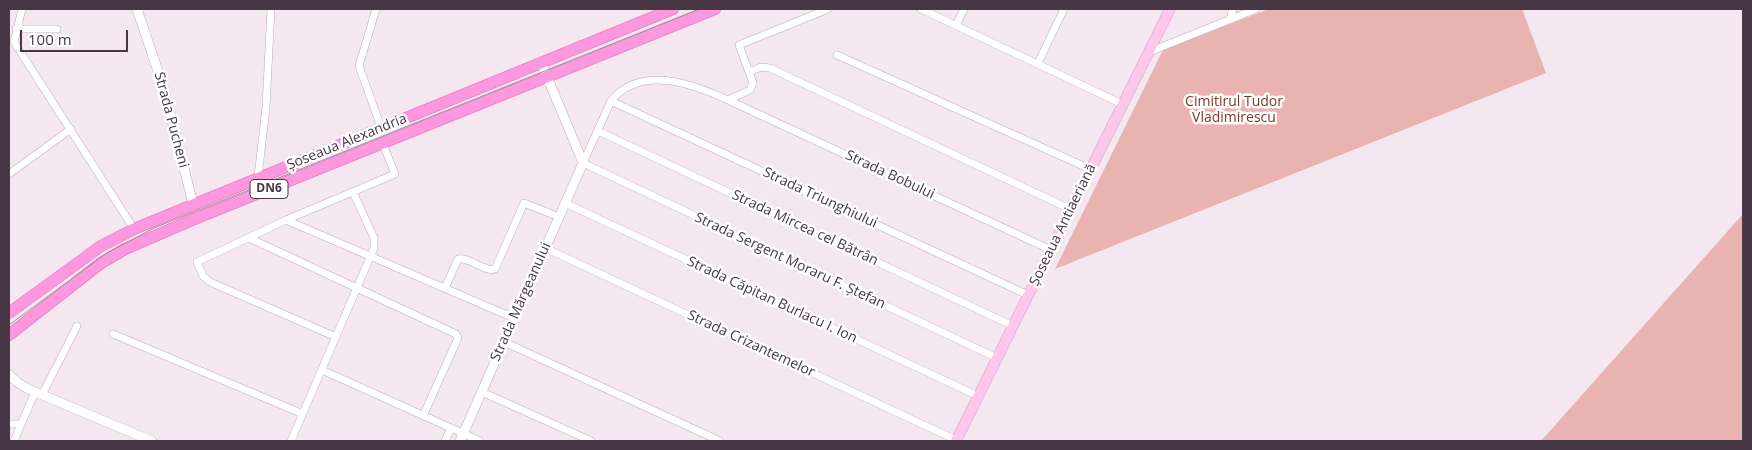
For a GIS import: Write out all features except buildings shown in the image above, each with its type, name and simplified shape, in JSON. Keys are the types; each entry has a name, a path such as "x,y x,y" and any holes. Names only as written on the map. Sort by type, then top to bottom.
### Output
{"main road":[{"name":"Șoseaua Alexandria","path":"9,335 102,263 124,249 715,9"},
{"name":"Șoseaua Antiaeriană","path":"956,441 1170,9"},
{"name":"Șoseaua Alexandria","path":"11,308 101,246 134,228 665,10"}],"street":[{"path":"22,9 11,43 60,112 134,228"},
{"name":"Strada Pucheni","path":"137,9 165,92 193,204"},
{"path":"258,177 266,106 271,9"},
{"path":"376,9 359,66 381,127"},
{"path":"728,100 750,90 753,88 754,83 739,45 816,11 828,9"},
{"path":"921,9 1122,104"},
{"path":"956,25 964,9"},
{"path":"1038,63 1064,9"},
{"path":"1230,19 1233,9"},
{"path":"1149,52 1256,9"},
{"path":"16,29 57,28"},
{"path":"837,56 1090,169"},
{"path":"541,62 583,163"},
{"path":"749,72 761,67 770,68 1070,209"},
{"name":"Strada Bobului","path":"611,101 618,94 635,84 662,80 691,85 728,100 1051,250"},
{"name":"Strada Mărgeanului","path":"462,438 611,101"},
{"name":"Strada Triunghiului","path":"611,101 1028,295"},
{"path":"9,174 71,129"},
{"name":"Strada Mircea cel Bătrân","path":"598,131 1013,326"},
{"path":"336,337 210,282 203,276 197,262 286,220 395,174 383,144"},
{"name":"Strada Sergent Moraru F. Ștefan","path":"583,163 997,358"},
{"path":"291,441 374,248 374,238 353,192"},
{"path":"445,288 460,258 490,270 495,269 524,203 559,218"},
{"name":"Strada Căpitan Burlacu I. Ion","path":"565,203 978,396"},
{"path":"286,220 514,318"},
{"path":"249,238 458,336 423,416"},
{"name":"Strada Crizantemelor","path":"545,248 956,441"},
{"path":"14,441 21,424 77,326"},
{"path":"113,334 303,414"},
{"path":"504,342 720,441"},
{"path":"322,370 451,428 462,438 480,441"},
{"path":"9,375 22,386 38,394 152,441"},
{"path":"482,392 591,441"},
{"path":"9,424 21,424"},
{"path":"445,441 451,428"}],"green space":[{"name":"Cimitirul Tudor Vladimirescu","path":"1269,9 1522,9 1546,73 1055,269 1163,50"},
{"path":"1743,214 1743,441 1541,441"}],"tram line":[{"path":"9,325 107,253 154,228 699,9"}]}
